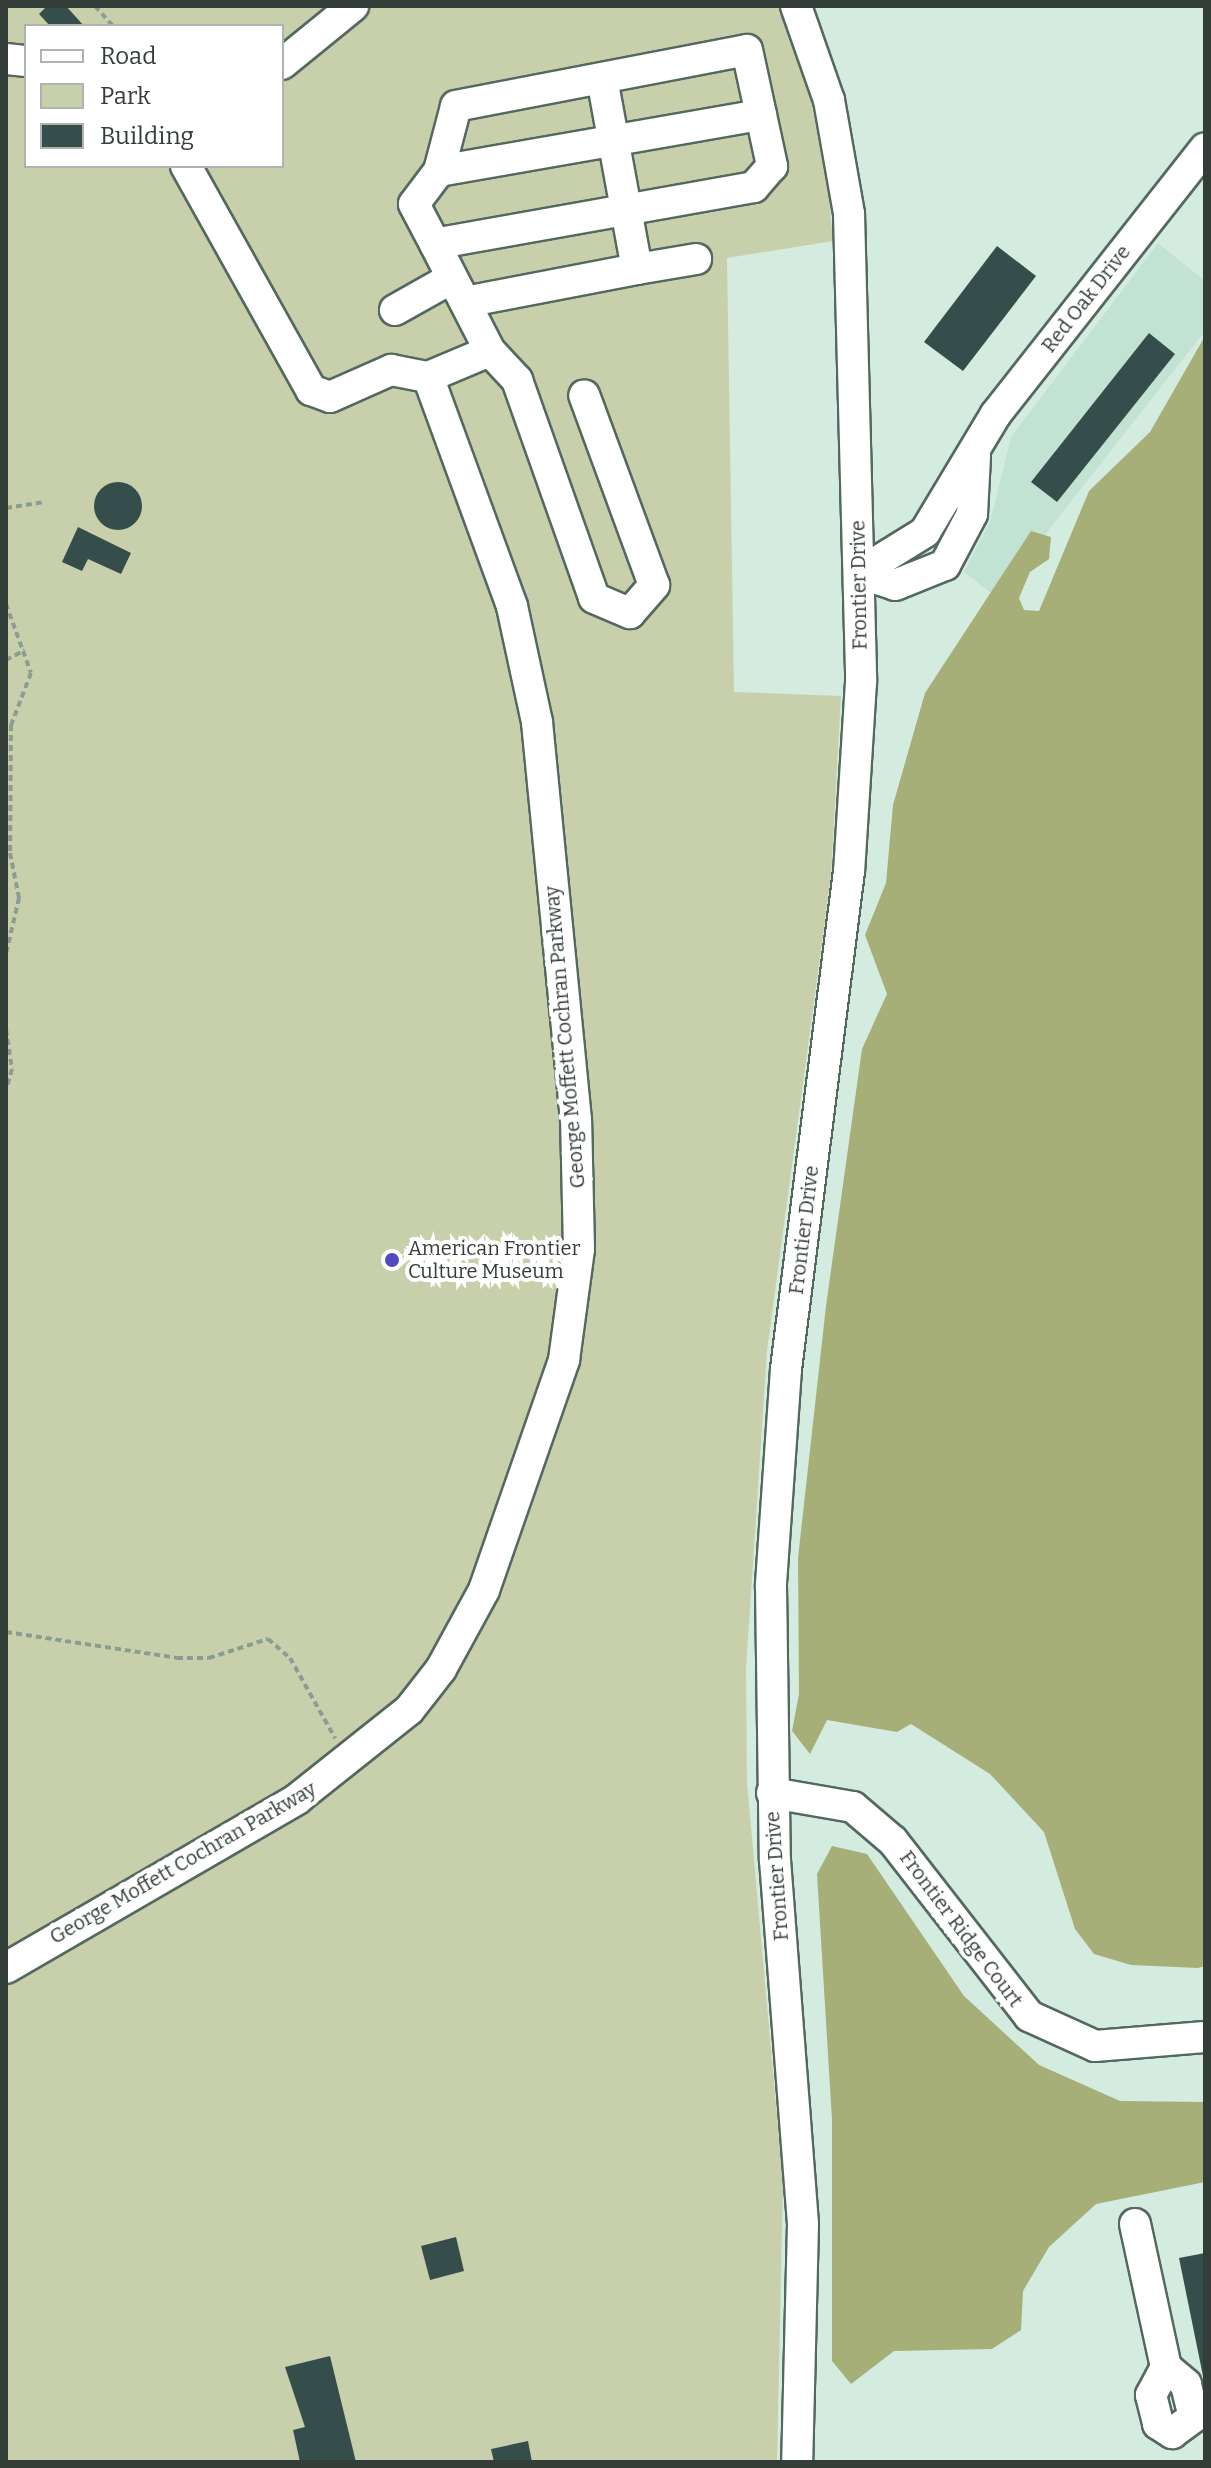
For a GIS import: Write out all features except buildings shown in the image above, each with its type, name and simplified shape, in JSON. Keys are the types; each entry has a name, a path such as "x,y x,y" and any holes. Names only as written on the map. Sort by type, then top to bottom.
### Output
{"street":[{"path":"284,61 296,43 353,6"},
{"name":"Frontier Drive","path":"796,6 829,100 846,191 859,573 849,871 777,1482 772,1793 802,2196 797,2462"},
{"path":"435,244 625,210 766,179 772,166 747,50 456,106 439,171 414,204 490,351 517,380 594,598 630,613 654,585 584,395"},
{"path":"602,78 637,269"},
{"path":"439,171 761,115"},
{"name":"Red Oak Drive","path":"859,573 895,585 945,565 972,514 975,456 996,414 1205,148"},
{"path":"187,168 315,394 330,397 391,370 428,377 490,351"},
{"path":"395,310 459,290 696,259"},
{"name":"George Moffett Cochran Parkway","path":"6,1968 350,1762 419,1699 476,1607 548,1414 577,1280 576,1120 537,722 512,606 428,377"},
{"name":"Frontier Ridge Court","path":"772,1793 853,1807 893,1841 1029,2016 1095,2046 1205,2037"},
{"path":"1135,2224 1166,2367"}],"path":[{"path":"95,6 111,24"},
{"path":"6,508 43,502"},
{"path":"6,604 26,650 31,673 11,725 10,853 19,898 6,954"},
{"path":"6,660 26,650"},
{"path":"6,1029 9,1061 6,1090"},
{"path":"6,1632 177,1658 209,1658 268,1639 290,1658 350,1762"}],"shaded area":[{"path":"1158,243 1205,281 1205,331 996,597 964,572 990,522 1011,437"}],"green space":[{"name":"American Frontier Culture Museum","path":"6,6 779,6 805,75 826,165 833,241 727,258 734,692 841,696 831,875 767,1351 746,1669 747,1782 783,2183 777,2462 6,2462"},
{"path":"1205,336 1205,1966 1198,1968 1131,1965 1094,1954 1075,1929 1044,1832 990,1774 911,1724 897,1732 827,1720 810,1754 792,1731 799,1694 798,1558 826,1306 862,1049 887,994 865,935 886,883 893,805 925,693 1031,531 1051,537 1049,559 1030,572 1019,598 1024,610 1039,611 1089,491 1150,432"},
{"path":"832,1846 867,1854 964,1996 1039,2065 1120,2101 1205,2102 1205,2182 1096,2204 1049,2247 1023,2291 1021,2330 992,2349 894,2351 851,2384 832,2361 832,2120 817,1874"}],"place":[{"name":"American Frontier Culture Museum","path":"392,1260"}]}
